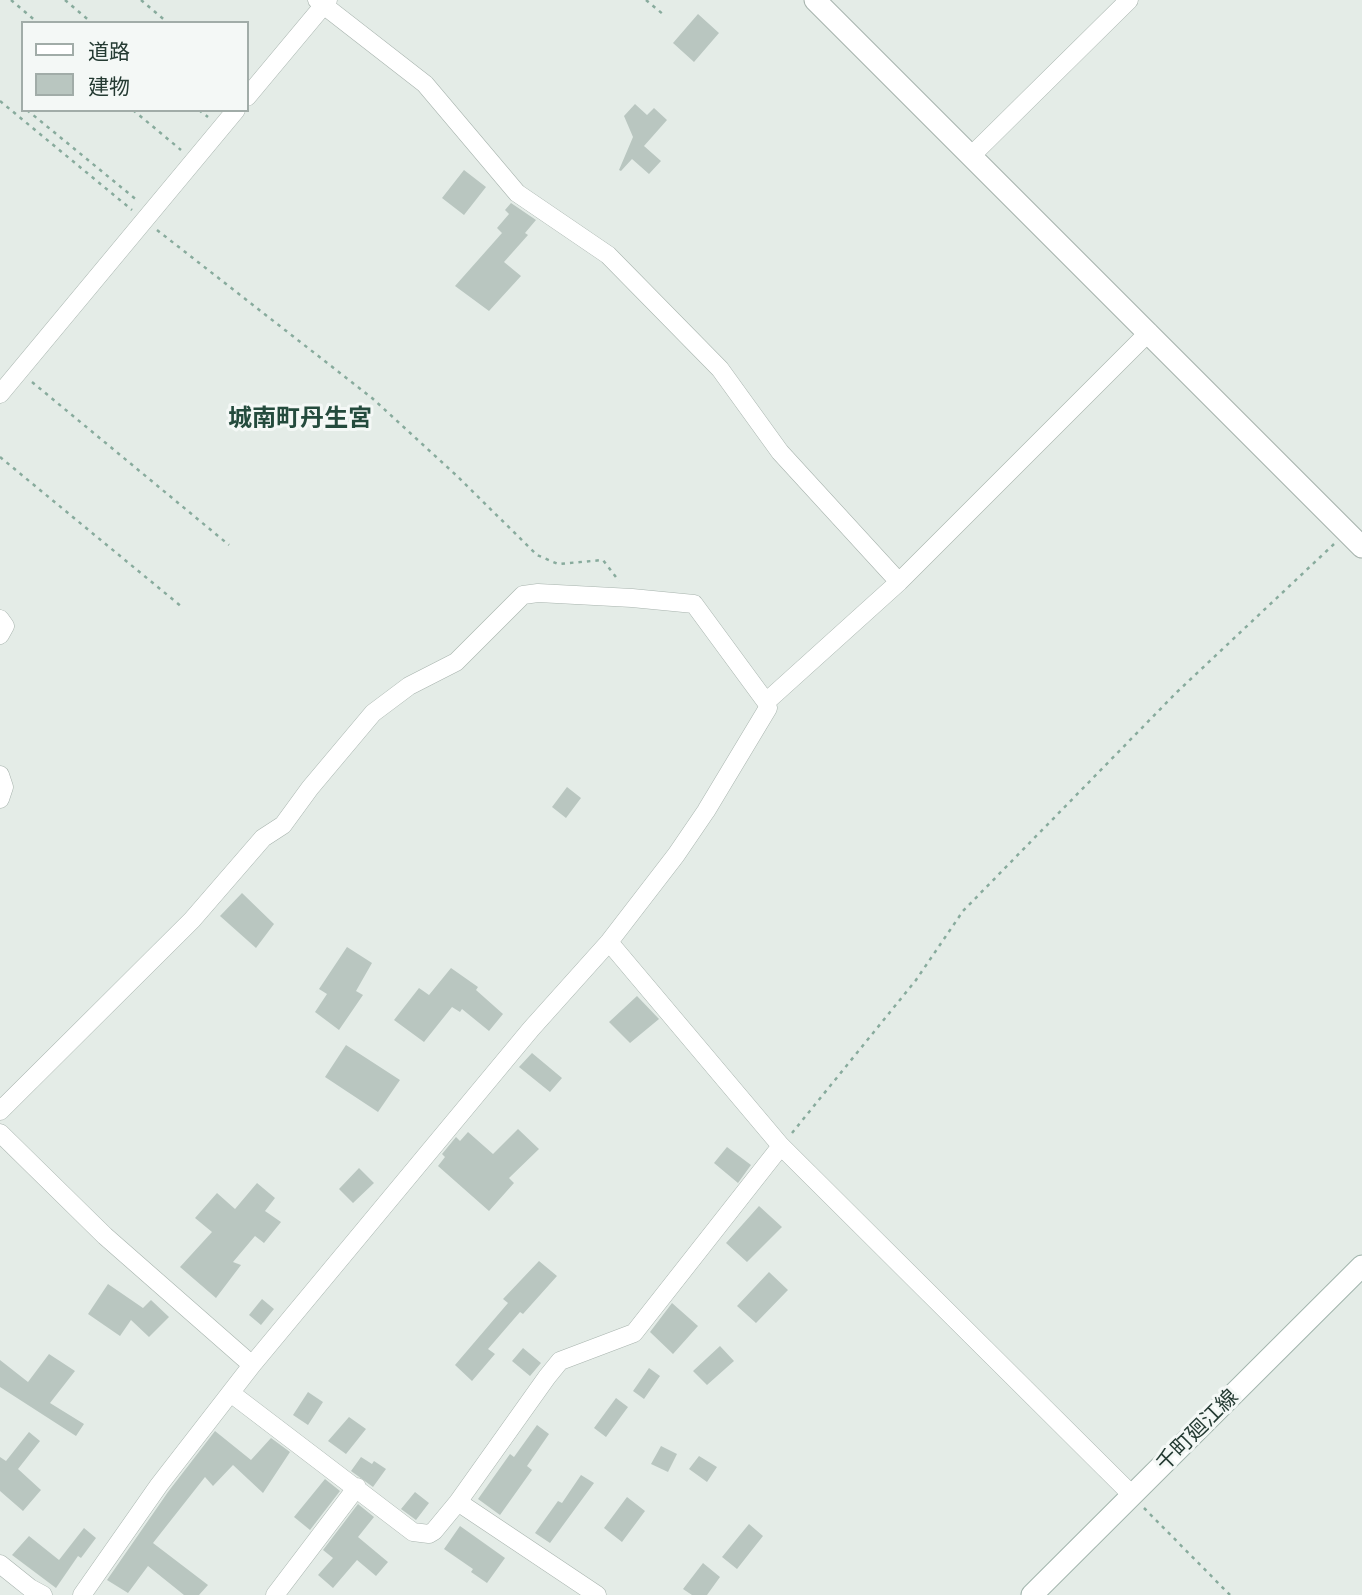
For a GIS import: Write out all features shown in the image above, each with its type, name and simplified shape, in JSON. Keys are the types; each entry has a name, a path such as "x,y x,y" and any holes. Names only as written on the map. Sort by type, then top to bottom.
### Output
{"street":[{"path":"815,0 1362,547"},
{"path":"971,156 1129,0"},
{"path":"248,96 322,2 425,84 517,193 608,255 720,369 780,452 899,582"},
{"path":"0,394 234,112"},
{"path":"766,702 899,582 1149,332"},
{"path":"0,1111 192,920 262,838 284,825 310,788 373,713 409,686 456,662 523,595 538,593 694,604 766,702 768,708 706,811 609,942 531,1029 252,1365 159,1485 82,1595"},
{"path":"0,620 5,626 0,635"},
{"path":"0,775 4,787 0,799"},
{"path":"609,942 781,1146 1132,1495"},
{"path":"0,1133 105,1236 252,1365"},
{"path":"232,1394 418,1534 429,1534 435,1531 458,1502 560,1361 634,1333 781,1146"},
{"name":"千町廻江線","path":"1032,1595 1362,1266"},
{"path":"275,1595 356,1487"},
{"path":"458,1502 597,1595"},
{"path":"0,1564 43,1595"}],"path":[{"path":"11,0 36,21"},
{"path":"65,0 90,21"},
{"path":"141,0 166,21"},
{"path":"646,0 664,15"},
{"path":"0,101 148,216 372,398 537,555 558,564 603,560 632,598"},
{"path":"29,112 148,216"},
{"path":"135,112 194,161"},
{"path":"19,371 229,545"},
{"path":"0,457 181,607"},
{"path":"781,1146 916,979 962,911 1177,692 1346,532"},
{"path":"1132,1495 1230,1595"}],"building":[{"path":"698,14 719,33 694,62 673,43"},
{"path":"635,104 647,115 654,108 667,120 644,146 661,161 649,174 632,159 619,170 633,137 624,116"},
{"path":"464,170 486,187 464,215 442,198"},
{"path":"511,203 536,220 525,233 528,235 504,262 521,276 489,311 455,286 502,233 497,228 509,214 505,210"},
{"path":"567,787 581,798 566,818 552,807"},
{"path":"242,893 274,924 256,948 220,916"},
{"path":"347,947 372,963 356,991 363,995 339,1030 315,1012 327,994 319,989"},
{"path":"451,968 478,987 476,990 503,1014 489,1031 462,1009 460,1012 452,1007 424,1042 394,1020 419,988 429,995"},
{"path":"637,996 659,1019 630,1043 609,1022"},
{"path":"346,1045 400,1080 378,1112 325,1077"},
{"path":"532,1053 562,1078 550,1092 519,1067"},
{"path":"518,1129 539,1149 509,1178 514,1183 489,1211 438,1166 445,1157 442,1154 456,1137 460,1141 468,1132 493,1154"},
{"path":"727,1147 751,1165 738,1183 714,1163"},
{"path":"359,1168 374,1183 353,1203 339,1189"},
{"path":"257,1183 275,1198 265,1211 281,1222 264,1243 255,1236 233,1262 241,1265 216,1298 180,1267 212,1232 195,1218 217,1193 235,1209"},
{"path":"759,1206 782,1227 747,1262 726,1243"},
{"path":"539,1261 557,1276 523,1314 520,1312 488,1349 495,1354 472,1381 455,1365 508,1303 503,1299"},
{"path":"769,1272 788,1290 756,1323 737,1306"},
{"path":"108,1284 143,1308 151,1300 169,1317 149,1337 131,1320 120,1336 88,1314"},
{"path":"262,1299 274,1309 261,1325 249,1315"},
{"path":"672,1303 698,1326 673,1354 650,1332"},
{"path":"720,1346 734,1361 707,1385 693,1371"},
{"path":"523,1348 541,1363 530,1376 512,1361"},
{"path":"49,1354 75,1371 50,1403 84,1424 76,1436 0,1387 0,1360 28,1382"},
{"path":"649,1368 660,1376 644,1399 633,1391"},
{"path":"308,1392 323,1402 308,1425 293,1415"},
{"path":"616,1398 628,1407 606,1437 594,1428"},
{"path":"349,1417 366,1429 346,1454 328,1441"},
{"path":"537,1425 549,1434 527,1466 532,1470 500,1515 478,1499 510,1454 514,1457"},
{"path":"215,1431 251,1460 271,1438 290,1452 263,1493 233,1465 213,1486 205,1477 153,1543 208,1585 199,1595 184,1595 148,1566 128,1593 107,1580 168,1492"},
{"path":"29,1432 40,1441 18,1469 41,1490 23,1511 0,1491 0,1457 6,1461"},
{"path":"661,1446 677,1454 668,1472 651,1464"},
{"path":"699,1456 717,1467 707,1482 689,1469"},
{"path":"361,1457 386,1469 373,1487 351,1471"},
{"path":"581,1475 594,1483 550,1543 535,1533 558,1501 562,1503"},
{"path":"325,1479 340,1491 310,1530 294,1517"},
{"path":"415,1492 429,1503 416,1520 401,1509"},
{"path":"627,1497 645,1511 622,1542 604,1528"},
{"path":"358,1504 374,1517 358,1537 388,1562 376,1576 357,1560 333,1588 318,1575 333,1558 323,1550"},
{"path":"749,1524 763,1536 737,1569 722,1557"},
{"path":"460,1526 505,1558 487,1583 471,1572 473,1569 444,1549"},
{"path":"84,1528 96,1538 81,1558 78,1556 56,1588 12,1555 29,1536 59,1560"},
{"path":"703,1563 720,1577 707,1595 692,1595 683,1589"}],"district":[{"name":"城南町丹生宮","path":"300,418"}]}
